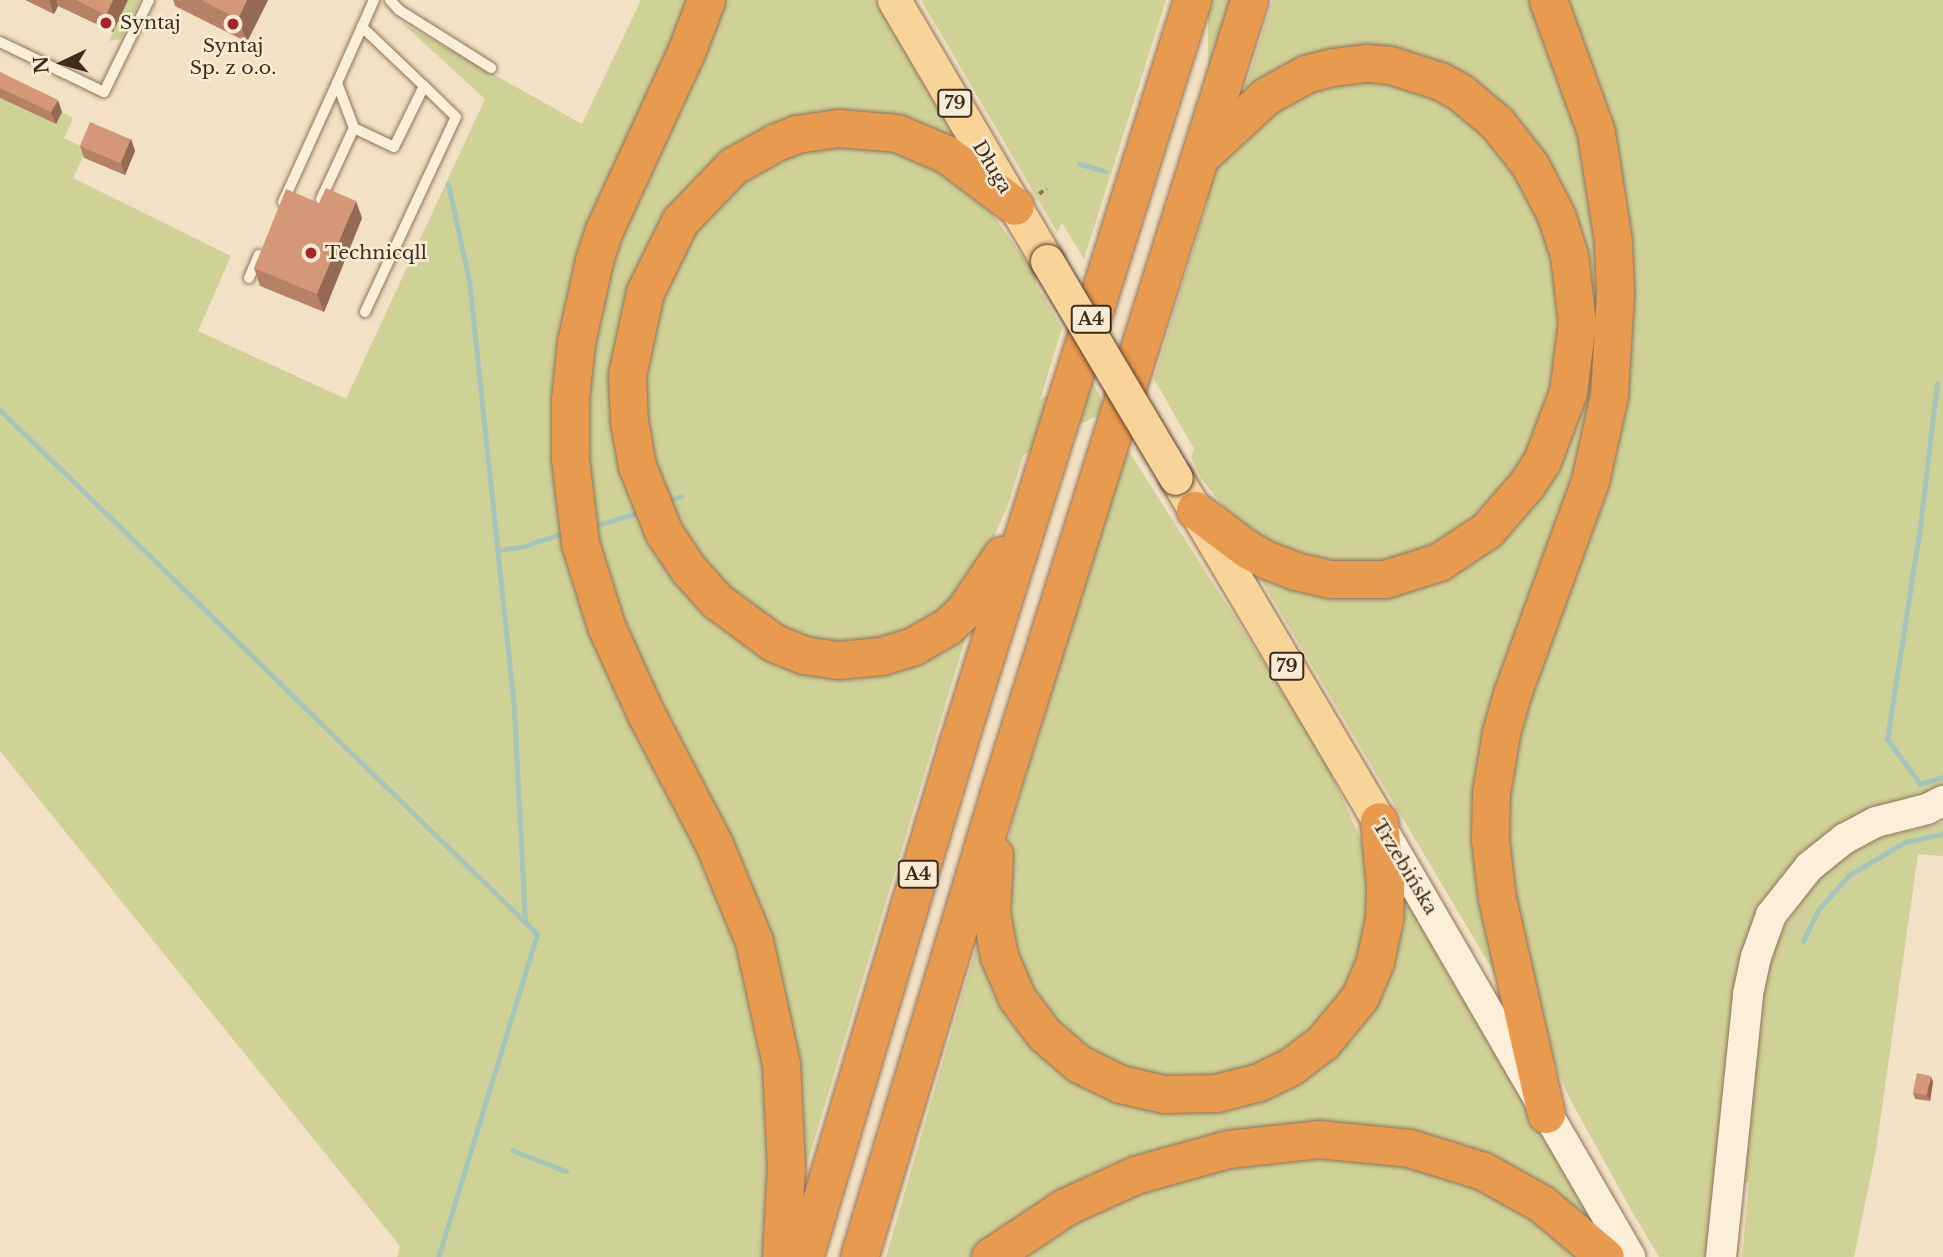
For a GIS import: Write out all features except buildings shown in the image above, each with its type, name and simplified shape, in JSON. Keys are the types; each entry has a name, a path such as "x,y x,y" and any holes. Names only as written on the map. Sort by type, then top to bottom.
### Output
{"highway":[{"path":"706,0 686,52 609,219 594,261 572,368 569,458 580,543 606,626 622,666 735,887 761,965 781,1064 785,1111 786,1187 781,1257"},
{"name":"A4","path":"804,1257 1036,492 1192,0"},
{"name":"A4","path":"859,1257 999,793 1249,0"},
{"path":"1546,1114 1497,899 1490,839 1491,793 1501,733 1512,694 1590,481 1609,395 1615,294 1612,229 1596,132 1548,0"},
{"path":"1195,510 1267,560 1295,571 1329,579 1385,579 1438,562 1487,530 1527,484 1542,461 1568,392 1577,322 1569,255 1556,217 1535,173 1497,123 1460,92 1440,81 1390,65 1366,63 1332,66 1306,74 1266,96 1199,158"},
{"path":"1015,206 946,154 897,133 875,128 838,128 797,134 776,142 743,160 715,182 680,221 667,243 645,292 637,320 627,374 627,398 637,466 654,514 675,551 701,584 735,616 774,643 804,655 838,660 881,656 914,646 948,626 978,594 1036,492"},
{"path":"999,793 990,913 999,956 1017,998 1044,1034 1079,1063 1120,1084 1164,1094 1216,1093 1259,1082 1309,1054 1339,1027 1368,982 1381,939 1386,900 1378,821"},
{"path":"990,1257 1041,1220 1084,1196 1135,1175 1228,1149 1318,1139 1409,1148 1483,1171 1542,1204 1605,1257"}],"main road":[{"name":"Długa","path":"894,0 1176,478"},
{"name":"Trzebińska","path":"1176,478 1491,1012 1546,1114 1630,1257"},
{"path":"1721,1257 1748,994 1756,957 1771,915 1809,867 1844,839 1887,818 1938,807"}],"lane":[{"path":"0,42 104,92 149,0"},
{"path":"276,217 374,0"},
{"path":"390,0 399,10 491,68"},
{"path":"362,27 456,117 365,312"},
{"path":"337,83 354,128 394,147 424,86"},
{"path":"321,200 354,128"},
{"path":"249,278 265,242"}],"green space":[{"path":"128,0 140,0 121,39 109,41"},
{"path":"641,0 696,0 595,225 559,470 719,878 767,1044 769,1257 397,1257 400,1246 0,751 0,98 55,124 62,112 73,118 64,138 87,149 73,178 231,256 198,331 346,399 485,99 402,23 582,124"},
{"path":"717,0 876,0 967,152 838,113 671,211 627,476 767,653 969,626 795,1204 789,1048 599,578 580,399 614,234"},
{"path":"921,0 1166,0 1084,259 1062,223 1057,232"},
{"path":"1208,0 1235,0 1235,320 1208,320"},
{"path":"1273,0 1538,0 1592,161 1600,396 1507,686 1504,989 1253,566 1389,592 1550,464 1571,231 1425,64 1239,107"},
{"path":"1560,0 1943,0 1943,788 1775,892 1714,1179 1706,1257 1659,1257 1569,1097 1551,1054 1513,932 1499,807 1620,381"},
{"path":"1358,73 1448,96 1527,178 1566,299 1546,426 1472,530 1383,569 1275,553 1224,507 1201,478 1191,457 1194,449 1154,379 1210,194 1227,154 1274,102"},
{"path":"837,139 906,147 985,204 1036,275 1036,284 1062,328 1008,505 982,564 961,597 898,638 840,646 785,632 703,567 666,508 639,398 650,309 689,231 765,160"},
{"path":"1088,374 1107,410 291,844 272,808"},
{"path":"1126,447 1324,757 1364,847 1373,919 1332,1019 1254,1074 1155,1082 1069,1044 1012,963 1001,874 1013,817"},
{"path":"1943,822 1943,856 1918,854 1876,1150 1854,1257 1742,1257 1749,1183 1742,1182 1755,1045 1767,970 1778,936 1816,880 1839,857 1869,840"},
{"path":"1397,880 1611,1250 1547,1196 1267,1131 976,1257 886,1257 982,927 991,968 1121,1097 1323,1056"},
{"path":"1271,1153 1408,1158 1509,1197 1581,1257 1006,1257 1109,1198"}],"waterway":[{"path":"1080,164 1105,171"},
{"path":"448,184 469,280 514,711 525,921"},
{"path":"1937,383 1919,533 1887,739 1920,784 1943,777"},
{"path":"0,410 537,934 438,1257"},
{"path":"664,502 681,496"},
{"path":"590,527 640,512"},
{"path":"497,550 521,547 566,532"},
{"path":"1803,941 1818,910 1849,875 1905,842 1943,834"},
{"path":"512,1150 566,1171"}],"place":[{"name":"Syntaj","path":"106,23"},
{"name":"Syntaj Sp. z o.o.","path":"233,24"},
{"name":"Technicqll","path":"311,253"}]}
